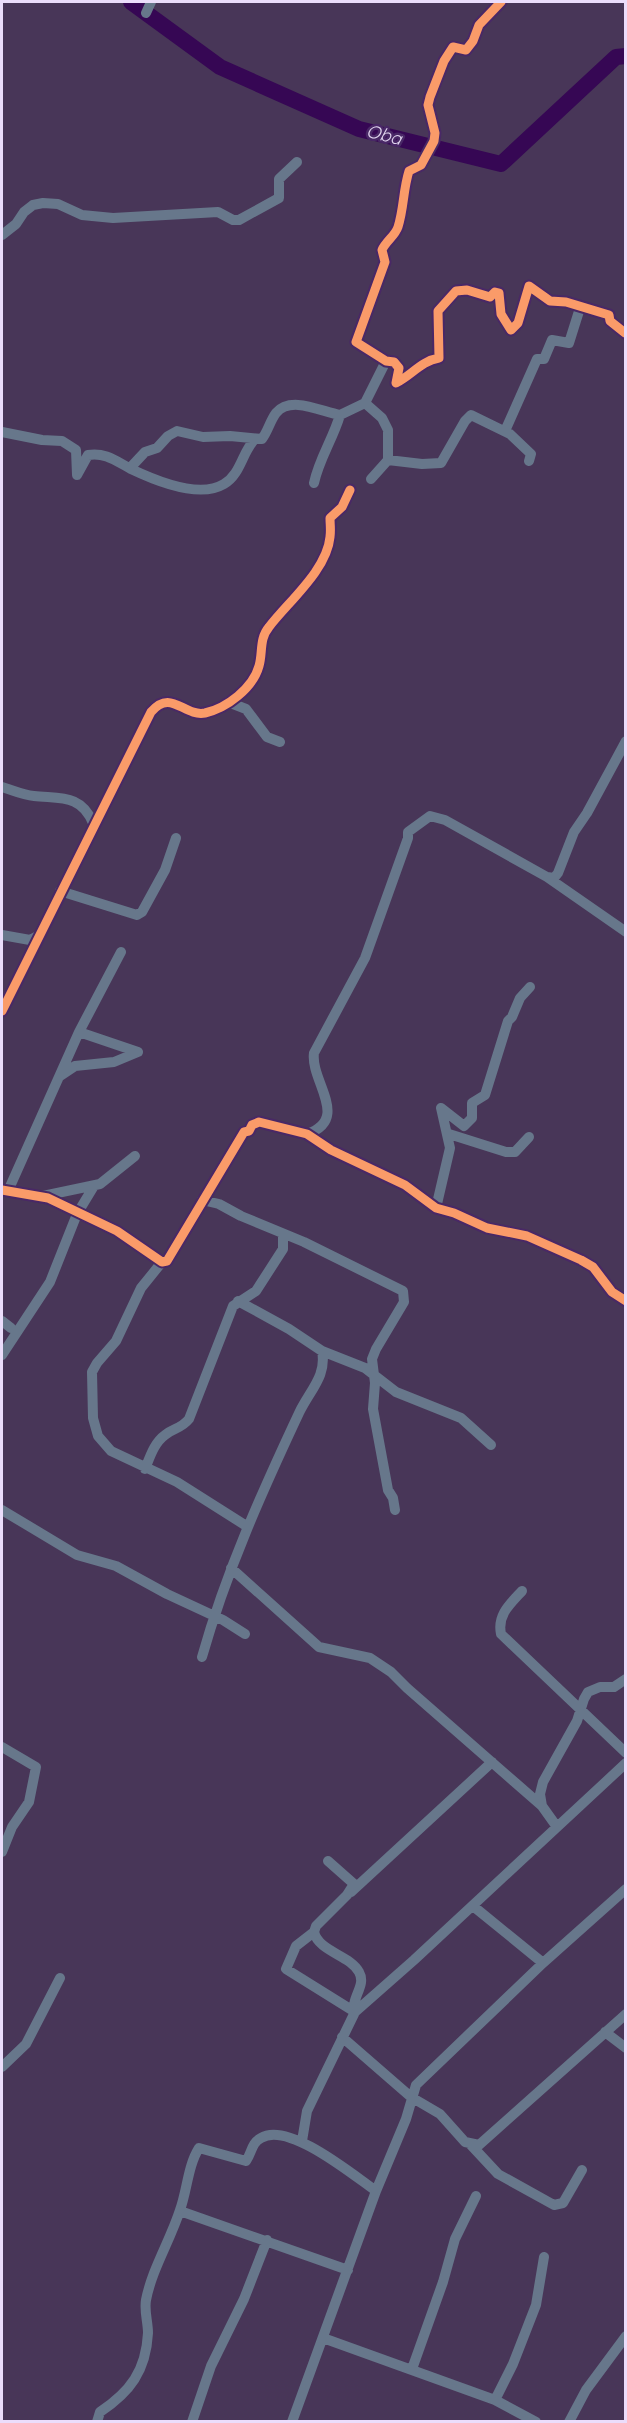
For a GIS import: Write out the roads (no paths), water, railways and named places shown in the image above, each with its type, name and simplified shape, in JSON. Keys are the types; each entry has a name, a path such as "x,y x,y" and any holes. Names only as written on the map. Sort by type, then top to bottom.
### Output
{"street":[{"path":"146,13 151,2"},
{"path":"501,2 479,24 473,41 466,50 453,47 444,61 428,105 435,133 434,141 421,165 409,171 405,206 397,231 382,250 385,262 356,342 386,361 394,362 399,368 396,383 409,376 426,360 439,358 438,311 456,291 467,290 490,297 495,292 499,293 501,314 511,330 518,323 529,286 550,301 566,302 609,315 610,321 625,333"},
{"path":"2,235 16,225 24,212 33,205 43,203 58,204 82,215 113,218 218,212 233,220 239,220 279,198 279,180 297,162"},
{"path":"505,431 537,359 544,359 552,340 569,343 580,308"},
{"path":"130,468 145,452 157,448 168,436 177,431 202,437 230,436 262,439 276,413 285,406 301,405 340,415 365,403 386,361"},
{"path":"365,403 382,418 388,430 387,460 371,479"},
{"path":"314,483 319,462 334,435 340,415"},
{"path":"387,460 422,464 441,463 465,421 471,415 505,431 531,454 529,461"},
{"path":"2,432 42,440 62,441 76,450 77,475 88,454 98,453 177,487 191,490 223,485 239,468 255,439"},
{"path":"2,1011 93,824 151,712 156,705 167,702 205,713 228,702 249,686 259,668 261,644 268,627 317,568 330,537 330,518 342,507 350,490"},
{"path":"228,702 246,709 267,737 280,742"},
{"path":"547,877 554,878 558,873 574,832 626,741"},
{"path":"2,787 33,796 61,797 71,800 88,812 93,824"},
{"path":"307,1134 319,1130 324,1123 327,1110 323,1088 312,1062 314,1053 365,958 408,838 408,832 430,816 445,820 547,877 626,932"},
{"path":"60,891 137,915 142,912 165,870 176,838"},
{"path":"2,935 30,940 39,935"},
{"path":"121,952 79,1032 5,1191 43,1196 94,1186 100,1184 135,1156"},
{"path":"435,1208 450,1148 441,1108 464,1126 472,1118 472,1103 485,1095 508,1021 520,998 530,987"},
{"path":"60,1077 75,1066 114,1062 138,1052 79,1032"},
{"path":"248,1527 177,1482 111,1451 98,1436 93,1418 92,1372 116,1341 141,1288 162,1262 167,1261 244,1132 249,1131 252,1125 259,1122 307,1134 331,1150 405,1185 435,1208 495,1231 527,1236 580,1260 593,1267 612,1292 626,1302"},
{"path":"448,1134 506,1152 515,1152 529,1137"},
{"path":"2,1355 50,1282 77,1214 94,1186"},
{"path":"43,1196 117,1231 162,1262"},
{"path":"202,1200 219,1204 241,1216 304,1242 403,1291 404,1302 372,1359 373,1409 388,1490 393,1498 395,1510"},
{"path":"145,1468 156,1444 164,1436 184,1426 189,1419 233,1306 256,1291 282,1249 283,1234"},
{"path":"238,1301 289,1329 322,1351 374,1374 396,1392 461,1418 491,1445"},
{"path":"202,1657 214,1616 248,1527 298,1414 323,1372 325,1363 322,1351"},
{"path":"2,1510 77,1555 116,1566 214,1616 245,1635"},
{"path":"231,1568 319,1647 370,1658 391,1672 542,1806 557,1827"},
{"path":"522,1591 504,1611 499,1626 501,1634 574,1701 580,1710 626,1753"},
{"path":"542,1806 540,1794 543,1782 577,1720 584,1699 594,1688 614,1687 626,1679"},
{"path":"2,1747 36,1767 29,1802 12,1827 2,1852"},
{"path":"355,2012 286,1969 297,1946 314,1932 316,1926 347,1895 492,1762"},
{"path":"302,2141 307,2110 355,2012 626,1763"},
{"path":"328,1861 354,1884 347,1895"},
{"path":"292,2421 376,2191 406,2119 416,2085 543,1963 626,1889"},
{"path":"472,1906 543,1963"},
{"path":"314,1932 319,1941 352,1964 359,1972 361,1986 352,2006 355,2012"},
{"path":"2,2067 27,2044 60,1978"},
{"path":"471,2145 479,2145 486,2141 626,2014"},
{"path":"605,2032 626,2048"},
{"path":"342,2037 411,2097 440,2115 498,2174 554,2205 563,2203 582,2170"},
{"path":"97,2421 100,2412 115,2403 136,2379 147,2336 145,2306 152,2275 180,2211 199,2148 246,2161 255,2142 270,2134 282,2134 302,2141 376,2191"},
{"path":"412,2369 443,2282 455,2239 476,2196"},
{"path":"180,2211 267,2240 348,2271"},
{"path":"192,2421 211,2366 244,2299 267,2240"},
{"path":"495,2400 513,2364 536,2305 544,2257"},
{"path":"568,2421 586,2390 626,2336"},
{"path":"323,2338 495,2400 536,2421"}],"waterway":[{"name":"Oba","path":"131,2 220,67 359,129 501,164 616,57 626,56"}]}
